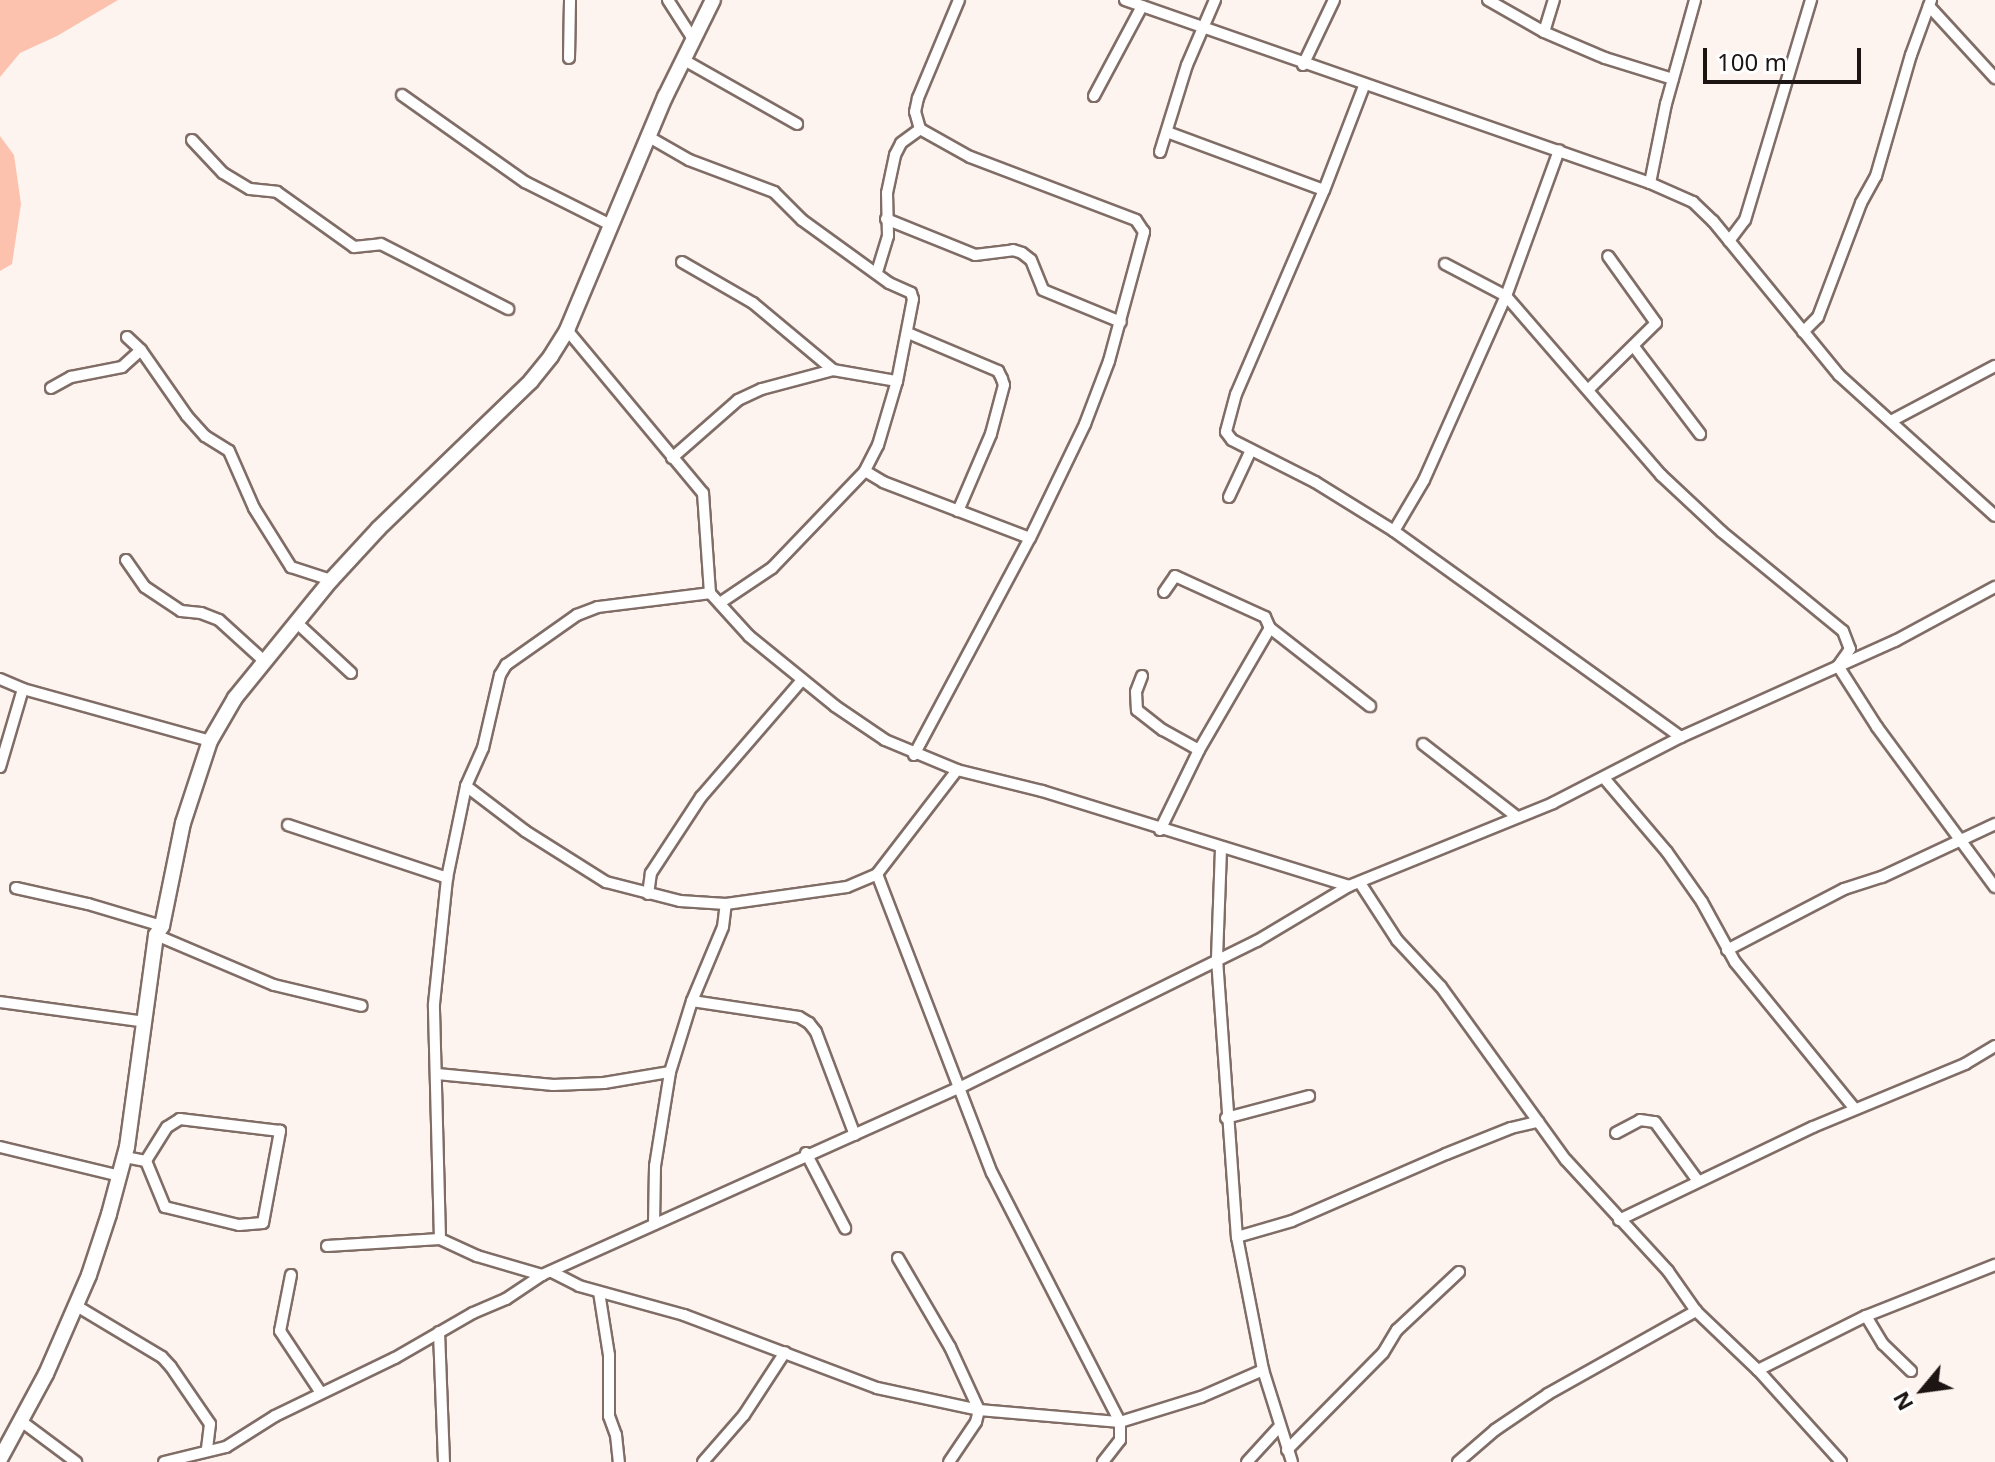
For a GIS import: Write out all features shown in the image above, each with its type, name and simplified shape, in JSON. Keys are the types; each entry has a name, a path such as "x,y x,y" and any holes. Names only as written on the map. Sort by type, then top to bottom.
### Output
{"street":[{"path":"569,58 570,0"},
{"path":"668,0 693,39"},
{"path":"0,1459 46,1374 89,1275 120,1176 159,930 183,823 210,741 235,698 331,580 378,529 531,381 567,330 649,137 713,0"},
{"path":"914,755 1030,538 1085,424 1121,322 1144,232 1136,220 970,157 920,129 915,112 918,98 959,0"},
{"path":"1125,0 1303,65 1559,150 1693,202 1839,375 1995,516"},
{"path":"1160,152 1201,28 1215,0"},
{"path":"1303,65 1334,0"},
{"path":"1488,0 1544,32 1605,58 1673,79"},
{"path":"1544,32 1554,0"},
{"path":"1650,183 1673,79 1695,0"},
{"path":"1729,241 1745,220 1811,0"},
{"path":"1803,332 1818,317 1861,203 1876,176 1930,3"},
{"path":"1930,3 1995,78"},
{"path":"1094,96 1142,6"},
{"path":"684,60 797,124"},
{"path":"1364,86 1324,190 1231,408 1226,432 1232,440 1315,482 1394,531 1681,737"},
{"path":"402,95 525,182 611,225"},
{"path":"877,272 888,236 887,193 895,155 901,143 920,129"},
{"path":"1167,132 1324,190"},
{"path":"649,137 716,171 774,192 802,220 911,293 908,333 897,381 878,445 865,471 772,568 720,603"},
{"path":"192,140 223,173 250,189 277,192 354,247 381,244 508,309"},
{"path":"1394,531 1424,480 1506,296 1559,150"},
{"path":"886,219 975,255 1013,250 1022,253 1031,260 1043,290 1121,322"},
{"path":"1589,389 1635,348 1656,323 1608,256"},
{"path":"682,262 753,303 833,370"},
{"path":"1445,264 1506,296 1661,475 1722,532 1843,631 1850,649 1838,666"},
{"path":"567,330 703,493 710,593 749,636 801,681 885,740 914,755 957,770 1042,791 1221,849 1355,885 1397,940 1441,987 1538,1122 1619,1220 1668,1271 1696,1311 1758,1370 1836,1460"},
{"path":"908,333 998,371 1004,385 991,434 958,511"},
{"path":"127,337 141,350 187,416 205,436 229,451 254,508 291,567 331,580"},
{"path":"1635,348 1700,434"},
{"path":"51,388 71,377 122,367 141,350"},
{"path":"1891,421 1995,366"},
{"path":"672,458 738,400 762,389 833,370 897,381"},
{"path":"1229,497 1251,450"},
{"path":"865,471 883,482 1030,538"},
{"path":"126,560 145,587 181,611 201,613 219,620 264,661"},
{"path":"1164,592 1175,576 1265,617 1270,628 1370,706"},
{"path":"164,1462 226,1447 321,1393 506,1299 547,1274 729,1193 806,1153 855,1135 959,1088 1257,941 1355,885 1604,778 1681,737 1895,641 1995,587"},
{"path":"440,1239 434,1004 447,878 466,786 483,748 495,690 506,665 560,625 598,607 710,593"},
{"path":"296,622 351,673"},
{"path":"1160,830 1199,750 1270,628"},
{"path":"1838,666 1877,727 1995,887"},
{"path":"1142,676 1136,692 1137,710 1163,730 1199,750"},
{"path":"0,679 23,689 210,741"},
{"path":"648,894 651,873 701,797 801,681"},
{"path":"0,767 23,689"},
{"path":"1423,744 1517,817"},
{"path":"466,786 577,866 606,882 648,894 726,904 847,887 877,874 957,770"},
{"path":"1604,778 1667,852 1709,913 1727,950 1854,1108"},
{"path":"1727,950 1844,889 1882,877 1995,824"},
{"path":"288,825 447,878"},
{"path":"1221,849 1217,959 1226,1118 1237,1237 1263,1370 1292,1462"},
{"path":"877,874 992,1173 1120,1422 1120,1440 1103,1462"},
{"path":"16,888 88,904 159,930 274,985 362,1006"},
{"path":"654,1224 655,1166 670,1072 692,1001 723,927 726,904"},
{"path":"692,1001 799,1017 809,1023 816,1032 855,1135"},
{"path":"0,1002 146,1022"},
{"path":"1619,1220 1854,1108 1965,1064 1995,1046"},
{"path":"437,1074 553,1085 604,1083 670,1072"},
{"path":"1226,1118 1309,1096"},
{"path":"180,1119 280,1131 263,1223 239,1225 165,1207 146,1161 167,1127 180,1119"},
{"path":"1616,1133 1640,1120 1655,1122 1698,1181"},
{"path":"1237,1237 1292,1221 1446,1154 1511,1128 1538,1122"},
{"path":"0,1147 120,1176"},
{"path":"806,1153 845,1228"},
{"path":"125,1157 146,1161"},
{"path":"327,1246 440,1239 477,1256 684,1315 877,1388 979,1410 1120,1422 1201,1397 1263,1370"},
{"path":"898,1258 950,1347 979,1410 976,1422 949,1462"},
{"path":"1758,1370 1866,1316 1995,1265"},
{"path":"1287,1450 1383,1353 1397,1330 1459,1272"},
{"path":"291,1275 280,1331 321,1393"},
{"path":"599,1292 609,1355 609,1416 616,1435 619,1462"},
{"path":"75,1305 162,1357 210,1424 207,1450"},
{"path":"1458,1462 1495,1430 1548,1394 1696,1311"},
{"path":"1866,1316 1883,1344 1911,1371"},
{"path":"439,1332 444,1462"},
{"path":"703,1462 744,1415 785,1352"},
{"path":"21,1421 76,1462"},
{"path":"1247,1462 1279,1427"}],"shaded area":[{"path":"0,0 118,0 57,36 20,53 0,77"},
{"path":"0,136 14,155 21,204 12,264 0,271"}]}
